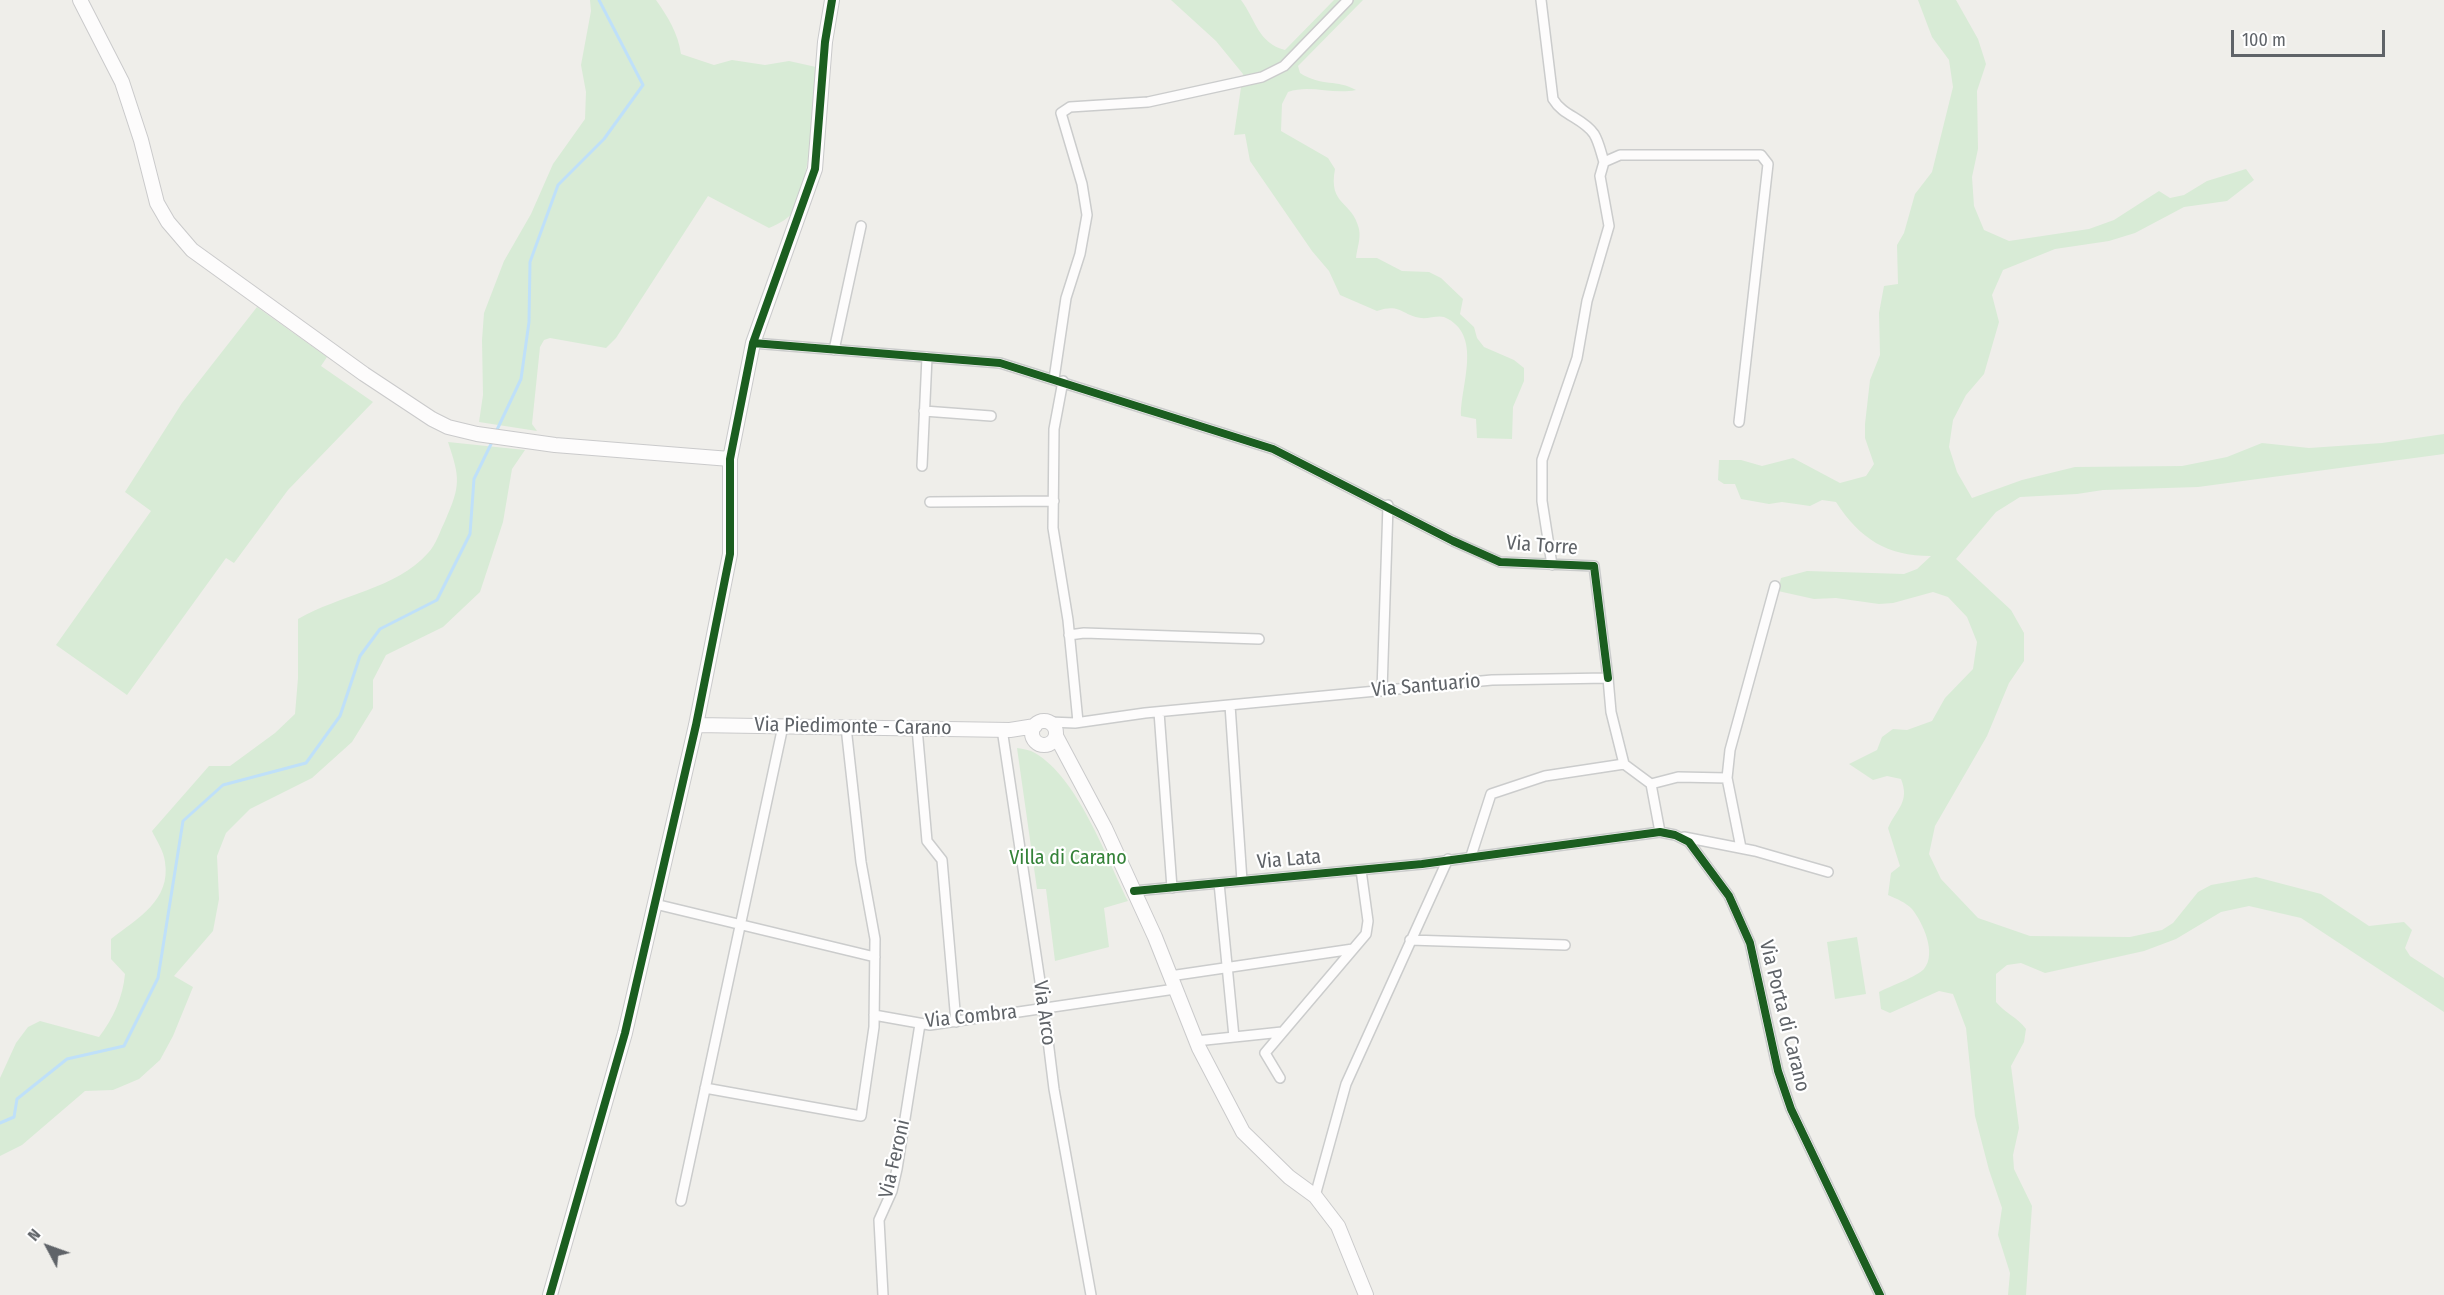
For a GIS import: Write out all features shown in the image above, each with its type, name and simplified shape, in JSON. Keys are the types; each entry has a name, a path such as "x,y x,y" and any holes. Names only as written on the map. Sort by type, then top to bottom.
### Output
{"street":[{"path":"80,0 122,82 141,140 157,202 173,229 192,250 372,380 432,419 448,427 477,435 555,445 730,459"},
{"path":"550,1295 625,1034 696,725 730,554 730,459 753,343 815,169 825,42 832,0"},
{"path":"1077,722 1069,635 1053,528 1054,429 1066,298 1080,254 1087,215 1082,184 1061,113 1070,107 1148,102 1262,77 1284,66 1348,0"},
{"path":"1541,0 1553,99 1557,107 1581,122 1594,134 1604,162 1600,176 1609,226 1587,301 1579,350 1542,460 1542,501 1552,565"},
{"path":"1604,162 1620,155 1761,155 1768,164 1739,422"},
{"path":"834,350 861,226"},
{"name":"Via Torre","path":"753,343 1000,363 1274,449 1388,505 1453,541 1500,561 1594,566 1608,678"},
{"path":"922,466 927,357"},
{"path":"924,411 991,417"},
{"path":"930,502 1054,501"},
{"path":"1382,691 1388,505"},
{"path":"1741,848 1727,778 1730,750 1775,586"},
{"path":"1069,635 1084,633 1260,639"},
{"path":"1608,678 1611,712 1624,764 1651,784 1660,832"},
{"name":"Via Santuario","path":"1045,732 1077,722 1230,705 1492,680 1608,678"},
{"path":"1230,705 1242,881"},
{"path":"1159,712 1172,888"},
{"name":"Via Piedimonte - Carano","path":"696,725 1006,729 1045,732"},
{"path":"681,1201 783,726"},
{"path":"705,1088 861,1116 874,1015 875,939 861,862 846,727"},
{"path":"917,728 927,841 942,860 956,1022"},
{"name":"Via Arco","path":"1006,729 1054,1089 1091,1295"},
{"path":"1045,732 1069,765 1105,828 1134,891 1196,1041 1244,1132 1289,1177 1315,1196 1338,1226 1366,1295"},
{"path":"1471,856 1491,794 1545,776 1624,764"},
{"path":"1651,784 1678,777 1727,778"},
{"name":"Via Porta di Carano","path":"1448,859 1660,832 1675,835 1689,842 1729,896 1750,943 1779,1071 1791,1109 1880,1295"},
{"path":"1675,835 1741,848 1828,872"},
{"path":"1315,1196 1346,1084 1448,859"},
{"name":"Via Lata","path":"1134,891 1361,870 1448,859"},
{"path":"1280,1078 1265,1053 1366,934 1368,921 1361,870"},
{"path":"1220,883 1234,1037"},
{"path":"655,904 875,957"},
{"path":"1410,940 1565,945"},
{"name":"Via Combra","path":"874,1015 930,1025 956,1022 1173,983 1228,968 1353,949"},
{"name":"Via Feroni","path":"884,1295 879,1220 892,1191 897,1169 920,1024"},
{"path":"1196,1041 1282,1032"}],"green space":[{"path":"590,0 656,0 672,26 681,54 714,65 732,60 765,65 789,61 816,67 811,140 805,177 790,216 769,228 708,196 616,338 606,348 550,338 544,340 540,347 532,424 537,431 479,422 483,395 484,313 504,261 531,214 553,164 585,119 586,92 581,65 591,11"},
{"path":"1171,0 1241,0 1263,36 1276,47 1285,50 1334,0 1363,0 1298,66 1300,73 1315,80 1356,90 1305,89 1288,92 1282,104 1281,131 1328,158 1335,169 1335,190 1356,220 1359,229 1356,258 1377,258 1402,271 1429,272 1441,278 1463,299 1460,314 1474,327 1477,338 1484,347 1514,360 1524,368 1524,381 1513,407 1512,439 1477,438 1476,419 1461,416 1467,348 1463,335 1456,325 1444,317 1414,317 1391,308 1377,311 1340,295 1329,271 1312,251 1250,161 1245,134 1234,135 1243,74 1216,41"},
{"path":"1918,0 1956,0 1978,39 1986,64 1977,91 1978,149 1972,177 1974,206 1984,230 2009,241 2089,229 2114,220 2159,191 2170,198 2184,195 2207,181 2246,169 2254,180 2227,201 2184,207 2135,233 2109,241 2055,249 2003,270 1992,295 1999,322 1984,374 1966,395 1953,420 1949,447 1957,472 1972,498 2022,480 2075,467 2182,466 2227,457 2262,443 2309,448 2382,443 2444,434 2444,454 2198,487 2103,490 2077,494 2020,497 1996,512 1956,559 2011,610 2024,633 2024,661 2009,683 1987,736 1935,826 1929,854 1941,879 1978,918 2030,936 2130,937 2162,930 2173,923 2198,892 2211,885 2256,877 2321,894 2369,926 2404,922 2412,930 2405,948 2410,956 2444,978 2444,1012 2301,918 2249,906 2221,912 2176,939 2144,951 2045,973 2021,963 2007,965 1996,974 1996,1002 2026,1029 2024,1042 2011,1066 2019,1128 2013,1155 2014,1169 2032,1206 2026,1295 2008,1295 2010,1273 1998,1235 2002,1208 1975,1116 1966,1028 1953,994 1939,991 1890,1013 1881,1009 1879,992 1921,972 1928,962 1929,947 1924,930 1912,909 1888,895 1891,873 1900,866 1888,828 1903,799 1901,779 1887,776 1873,780 1849,764 1877,750 1882,737 1893,729 1907,730 1932,721 1945,698 1973,669 1977,642 1967,617 1948,597 1933,592 1893,603 1879,604 1836,598 1814,599 1778,591 1781,578 1807,571 1904,574 1917,569 1931,556 1901,553 1876,543 1855,526 1836,502 1822,500 1810,506 1782,502 1769,504 1741,499 1735,484 1724,484 1718,480 1719,460 1741,460 1762,466 1793,458 1840,483 1866,476 1874,464 1865,438 1865,424 1870,380 1880,355 1879,313 1884,286 1898,284 1897,245 1904,233 1915,194 1932,172 1953,87 1949,60 1932,37"},
{"path":"257,307 327,357 321,366 373,402 288,490 234,563 226,558 127,695 56,645 151,511 125,492 182,403"},
{"path":"448,442 525,450 512,469 503,522 480,592 443,627 386,655 373,680 373,708 352,742 312,778 250,809 226,833 217,856 219,899 213,931 174,976 193,987 173,1036 160,1060 139,1079 113,1090 85,1091 22,1145 0,1156 0,1078 16,1043 28,1027 40,1021 99,1037 113,1015 124,983 125,974 111,959 111,939 150,907 158,898 163,887 166,875 164,858 152,831 209,766 230,766 275,733 295,714 298,678 298,619 400,575 431,550 438,538 456,490 457,473"},
{"name":"Villa di Carano","path":"1017,748 1035,753 1065,780 1078,799 1100,841 1128,901 1104,908 1109,947 1055,961 1046,889 1037,889"},
{"path":"1857,937 1866,994 1835,999 1827,942"}],"waterway":[{"path":"495,434 521,379 529,322 530,262 558,185 604,139 643,85 599,0"},
{"path":"0,1123 14,1117 17,1099 67,1059 124,1046 158,978 183,821 223,785 306,763 340,716 360,656 380,629 437,600 470,534 474,479 493,440"}],"cycle path":[{"path":"550,1295 625,1033 696,725 730,554 730,459 753,343 815,169 825,42 832,0"},
{"path":"753,343 1000,363 1273,449 1453,541 1500,562 1594,566 1608,678"},
{"path":"1134,891 1422,864 1660,832 1675,835 1689,842 1729,896 1750,943 1778,1071 1791,1109 1880,1295"}]}
